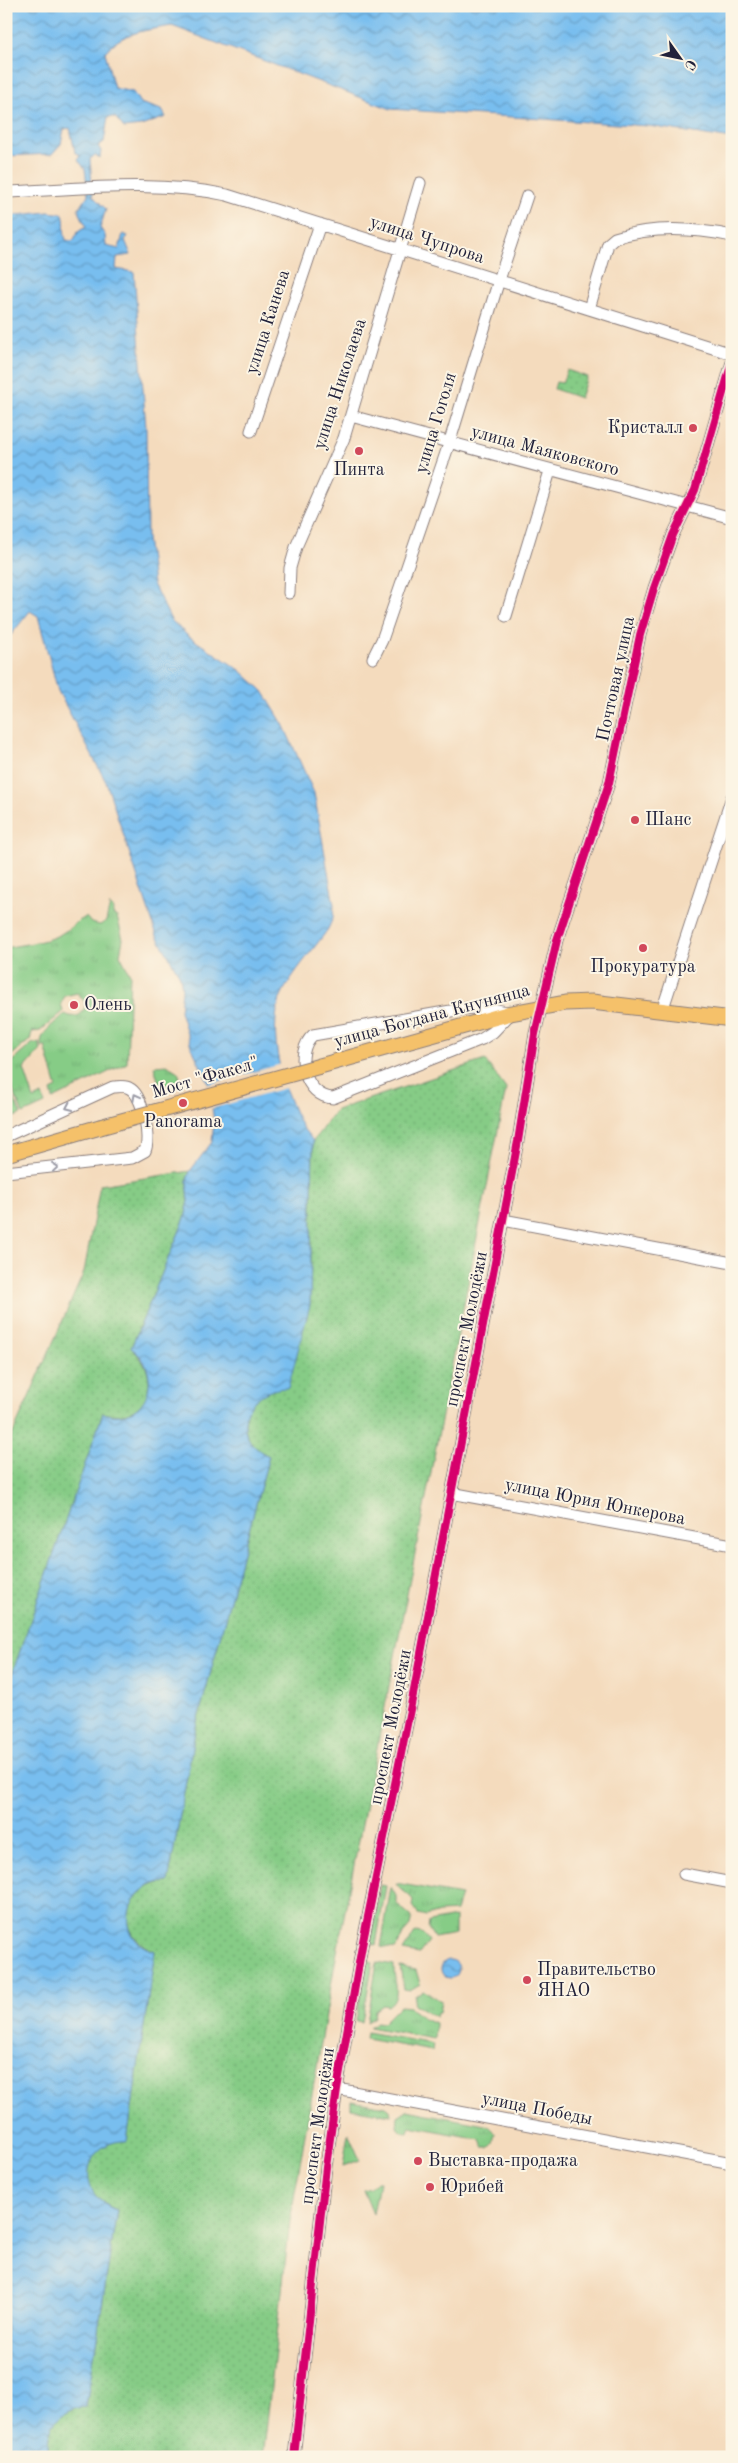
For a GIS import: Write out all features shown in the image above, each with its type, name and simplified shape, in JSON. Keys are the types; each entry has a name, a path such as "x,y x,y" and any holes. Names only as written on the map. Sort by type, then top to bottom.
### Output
{"main road":[{"name":"улица Богдана Кнунянца","path":"320,1066 541,1006 592,1002 732,1019"},
{"name":"Мост \"Факел\"","path":"6,1154 320,1066"}],"street":[{"name":"улица Николаева","path":"289,593 290,568 296,547 344,438 420,183"},
{"name":"улица Чупрова","path":"6,192 166,186 208,191 247,200 399,250 732,354"},
{"name":"улица Гоголя","path":"373,658 382,640 449,444 499,280 527,196"},
{"name":"улица Канева","path":"251,431 320,224"},
{"path":"589,309 608,244 615,238 680,228 699,229 732,236"},
{"name":"Почтовая улица","path":"541,1006 569,900 609,783 640,636 654,588 673,534 688,507 732,362"},
{"name":"улица Маяковского","path":"350,416 449,444 732,518"},
{"path":"506,616 550,470"},
{"path":"662,1011 732,797"},
{"name":"проспект Молодёжи","path":"294,2457 336,2089 503,1220 541,1006"},
{"path":"468,1008 492,1008 511,1013 493,1032 482,1039 333,1098 320,1095 308,1082 303,1053 308,1039 320,1032 468,1008"},
{"path":"6,1136 113,1087 125,1087 130,1088 138,1096 149,1138 145,1151 132,1158 6,1172"},
{"path":"503,1220 732,1263"},
{"name":"улица Юрия Юнкерова","path":"451,1493 732,1546"},
{"path":"684,1874 732,1883"},
{"name":"улица Победы","path":"336,2089 732,2163"}],"green space":[{"path":"567,370 587,377 580,398 554,389 556,382 562,383"},
{"path":"110,905 113,909 113,915 117,917 123,939 120,955 130,974 127,1063 53,1099 51,1091 57,1088 45,1046 42,1048 42,1038 65,1014 69,1016 80,1015 84,1010 85,1002 77,993 65,996 61,1003 63,1012 40,1031 32,1032 30,1040 6,1060 6,948 53,938 86,917 91,923 100,925 106,921"},
{"path":"33,1043 39,1043 41,1050 24,1069 34,1099 42,1095 45,1104 23,1114 7,1076 10,1070 9,1064"},
{"path":"485,1060 506,1089 336,1957 290,2221 263,2457 50,2457 48,2438 55,2423 68,2412 76,2408 86,2407 117,2210 102,2202 93,2192 88,2181 88,2169 92,2158 100,2149 112,2143 127,2140 155,1951 141,1944 133,1934 129,1923 129,1912 133,1901 141,1892 153,1885 168,1882 196,1726 269,1456 257,1449 249,1440 245,1419 255,1400 265,1393 278,1388 310,1305 313,1141 336,1110"},
{"path":"167,1065 178,1072 181,1081 160,1087 154,1066"},
{"path":"6,1082 21,1114 6,1121"},
{"path":"190,1171 187,1180 189,1201 185,1218 131,1348 141,1360 147,1372 149,1384 147,1396 141,1405 132,1412 119,1415 103,1413 12,1674 6,1709 6,1449 84,1272 100,1185"},
{"path":"396,1883 461,1895 456,1911 439,1912 426,1916 418,1914 412,1906 413,1900"},
{"path":"380,1885 386,1886 376,1945 370,1944"},
{"path":"391,1887 396,1896 396,1903 412,1917 410,1926 403,1934 396,1949 381,1947"},
{"path":"455,1917 455,1934 434,1938 428,1928 429,1922"},
{"path":"415,1932 422,1933 429,1941 419,1954 403,1951"},
{"path":"366,1960 373,1962 362,2022 356,2021"},
{"path":"377,1962 394,1965 396,1993 393,2002 388,2006 383,2005 375,2011 374,2017 367,2022"},
{"path":"400,1967 416,1970 420,1984 410,1990 404,1989"},
{"path":"423,1990 441,2001 439,2013 437,2013 436,2017 414,2004 415,1996"},
{"path":"400,2006 409,2007 422,2017 435,2023 434,2039 369,2027 377,2022 383,2023"},
{"path":"367,2032 433,2044 432,2051 366,2039"},
{"path":"351,2101 386,2107 390,2110 391,2115 351,2108"},
{"path":"407,2110 490,2126 495,2133 493,2143 489,2147 483,2147 480,2139 410,2126 408,2132 401,2132 397,2127 398,2116"},
{"path":"348,2133 360,2160 343,2166"},
{"path":"376,2182 379,2182 373,2214 363,2190 370,2188"}],"water":[{"path":"6,6 732,6 732,139 649,126 391,109 172,26 127,36 111,45 105,52 114,88 133,92 140,103 162,110 166,117 141,126 124,128 115,117 108,117 104,142 98,146 101,151 100,158 95,155 90,159 93,196 106,209 100,228 105,235 106,246 119,249 123,234 128,236 125,240 131,255 117,257 116,269 134,272 146,428 147,538 153,584 171,620 188,636 240,670 263,691 283,724 314,793 334,905 333,918 328,929 295,973 280,999 276,1028 278,1060 287,1092 299,1122 313,1141 310,1305 288,1388 273,1390 261,1396 246,1415 245,1427 248,1438 256,1448 269,1456 196,1726 168,1882 153,1884 142,1891 134,1900 129,1912 129,1924 133,1935 141,1945 155,1951 127,2141 112,2143 101,2149 93,2158 89,2170 89,2181 94,2193 103,2203 117,2210 86,2407 76,2408 68,2412 55,2423 48,2438 50,2457 6,2457 6,1899 11,1881 6,1865 6,1709 12,1674 103,1413 118,1415 131,1412 140,1405 147,1395 149,1383 148,1370 142,1358 131,1348 185,1218 189,1201 187,1180 190,1171 212,1142 214,1121 208,1082 191,1046 180,1011 182,989 180,976 157,936 106,782 58,691 38,616 30,611 6,641 6,216 49,212 63,214 66,240 73,241 79,230 86,226 78,209 88,195 85,169 78,160 80,155 75,152 70,128 64,129 61,144 52,154 6,156"},
{"path":"446,1960 454,1960 459,1965 457,1976 446,1978 441,1973 441,1965"}],"pier":[{"path":"282,1064 289,1087 210,1109 206,1085"}],"cycle path":[{"path":"294,2457 326,2167 337,2089 362,1946 414,1690 518,1141 535,1034 557,940 609,783 640,635 673,535 695,490 732,362"}],"place":[{"name":"Кристалл","path":"693,428"},
{"name":"Пинта","path":"359,451"},
{"name":"Шанс","path":"635,820"},
{"name":"Прокуратура","path":"643,948"},
{"name":"Олень","path":"74,1005"},
{"name":"Panorama","path":"183,1103"},
{"name":"Правительство ЯНАО","path":"527,1980"},
{"name":"Выставка-продажа","path":"418,2161"},
{"name":"Юрибей","path":"430,2187"}]}
